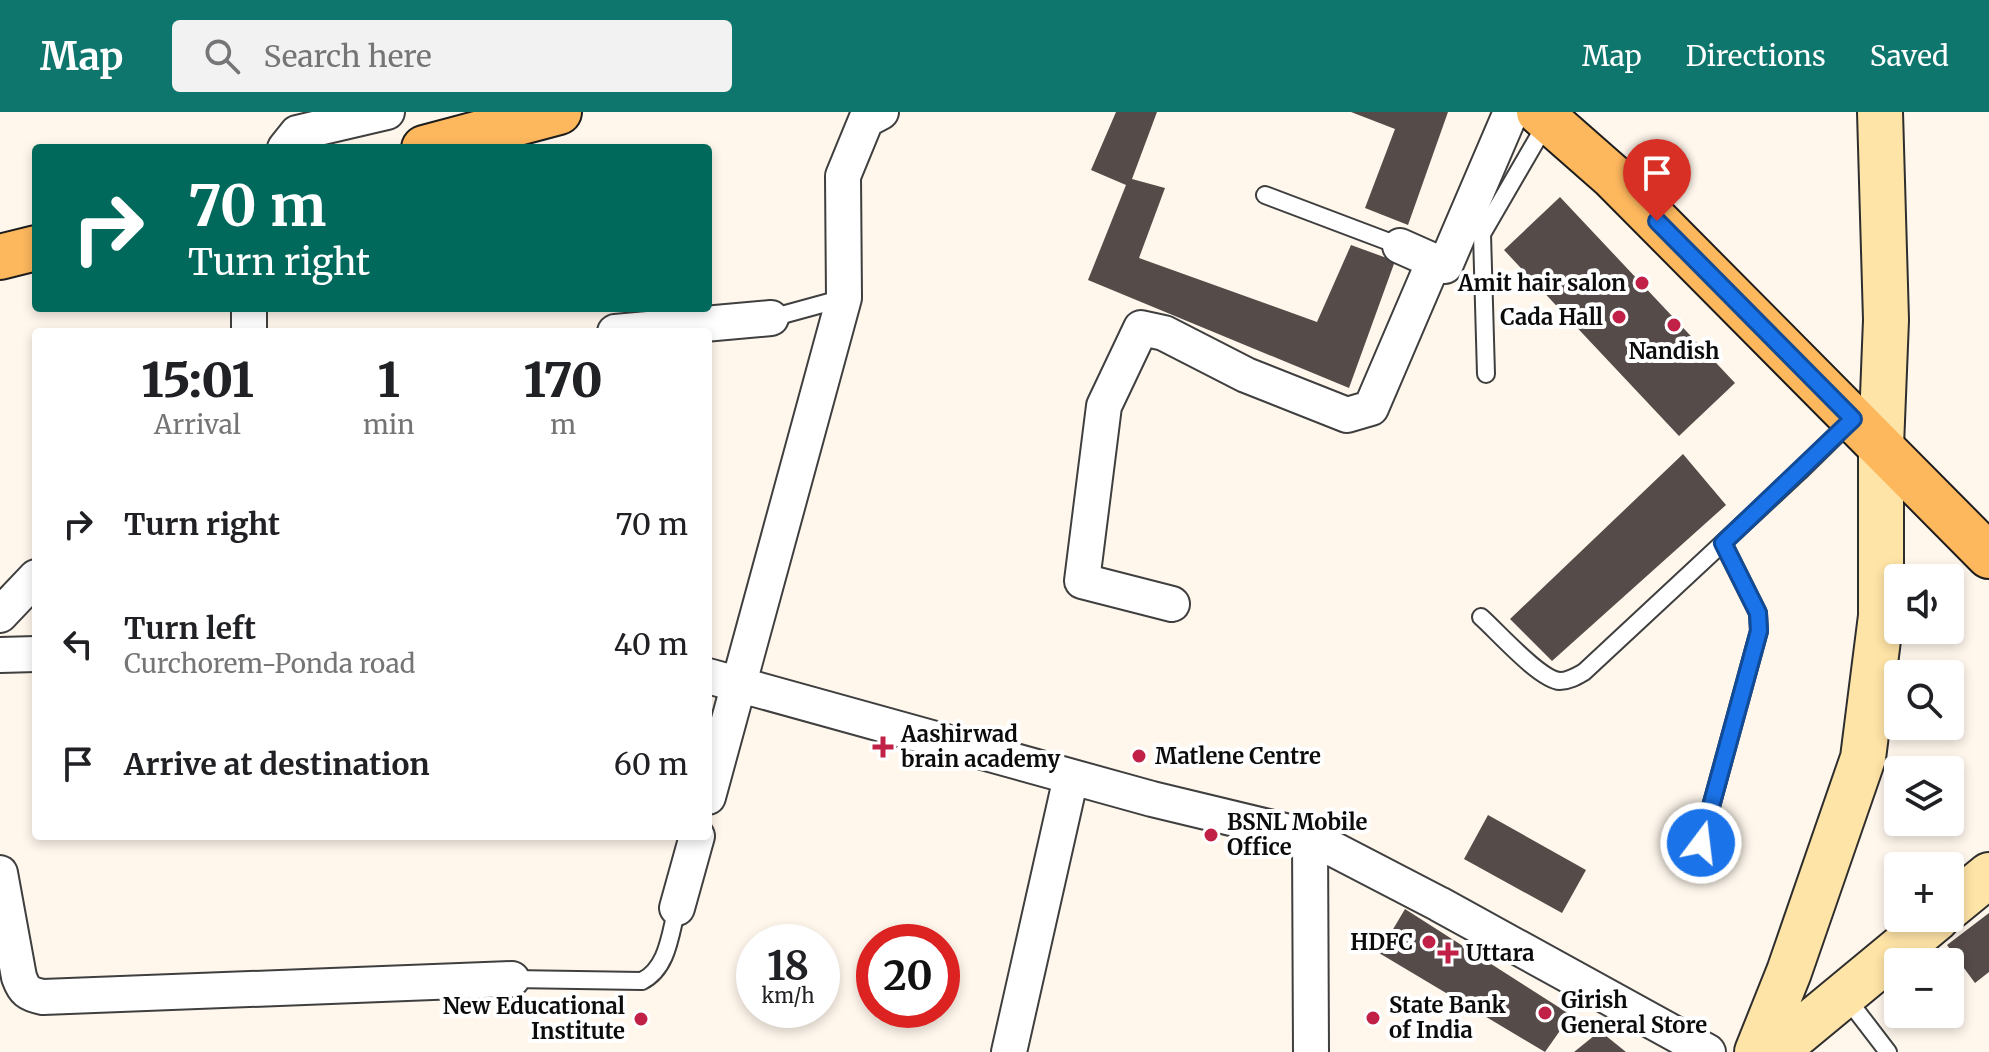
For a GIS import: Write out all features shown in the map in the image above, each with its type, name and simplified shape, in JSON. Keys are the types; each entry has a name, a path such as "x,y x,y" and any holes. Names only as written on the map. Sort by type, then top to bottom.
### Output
{"main road":[{"path":"439,144 559,112"},
{"path":"1533,115 1613,177 1989,556"},
{"path":"0,257 32,249"}],"street":[{"path":"288,144 297,133 387,112"},
{"path":"712,768 724,680 844,298 843,176 866,120 881,112"},
{"path":"1757,1052 1789,972 1863,758 1881,616 1867,432 1886,320 1880,112"},
{"path":"1400,246 1445,266 1533,115"},
{"path":"1172,604 1082,581 1104,406 1141,328 1164,333 1246,375 1347,415 1371,408 1434,261"},
{"path":"660,328 771,318"},
{"path":"0,615 32,581"},
{"path":"0,655 32,654"},
{"path":"724,680 1152,799 1310,837 1453,911 1708,1052"},
{"path":"1009,1052 1071,777"},
{"path":"1310,837 1311,1052"},
{"path":"677,908 696,840"},
{"path":"0,873 19,977 30,995 43,997 512,979"},
{"path":"1964,896 1989,875"},
{"path":"1775,1052 1920,932"}],"lane":[{"path":"1486,374 1482,234 1533,115"},
{"path":"1265,195 1400,246"},
{"path":"771,318 844,298"},
{"path":"1481,617 1546,676 1560,681 1573,678 1584,672 1723,543 1867,432"},
{"path":"1701,843 1759,631 1758,613 1723,543"},
{"path":"512,979 642,981 659,967 677,908"},
{"path":"1844,995 1888,1052"}],"building":[{"path":"1116,112 1157,112 1132,179 1165,188 1139,258 1317,322 1351,245 1395,261 1349,388 1088,280 1126,185 1091,170"},
{"path":"1351,112 1448,112 1408,225 1365,208 1395,129"},
{"name":"Cada Hall","path":"1560,197 1735,383 1679,436 1504,250"},
{"path":"1683,454 1726,505 1552,661 1510,619"},
{"path":"1488,815 1586,870 1562,913 1464,859"},
{"path":"1405,909 1571,1015 1545,1052 1379,953"},
{"path":"1989,913 1989,972 1975,983 1964,968 1964,948 1949,948 1947,945"},
{"path":"1600,1031 1626,1052 1574,1052"}],"place":[{"name":"Amit hair salon","path":"1642,283"},
{"name":"Cada Hall","path":"1619,317"},
{"name":"Nandish","path":"1674,325"},
{"name":"Aashirwad brain academy","path":"883,747"},
{"name":"Matlene Centre","path":"1139,756"},
{"name":"BSNL Mobile Office","path":"1211,835"},
{"name":"HDFC","path":"1429,942"},
{"name":"Uttara","path":"1448,953"},
{"name":"Girish General Store","path":"1545,1013"},
{"name":"State Bank of India","path":"1373,1018"},
{"name":"New Educational Institute","path":"641,1019"}],"route":[{"path":"1657,221 1853,419 1723,543 1758,613 1759,631 1701,843"}]}
